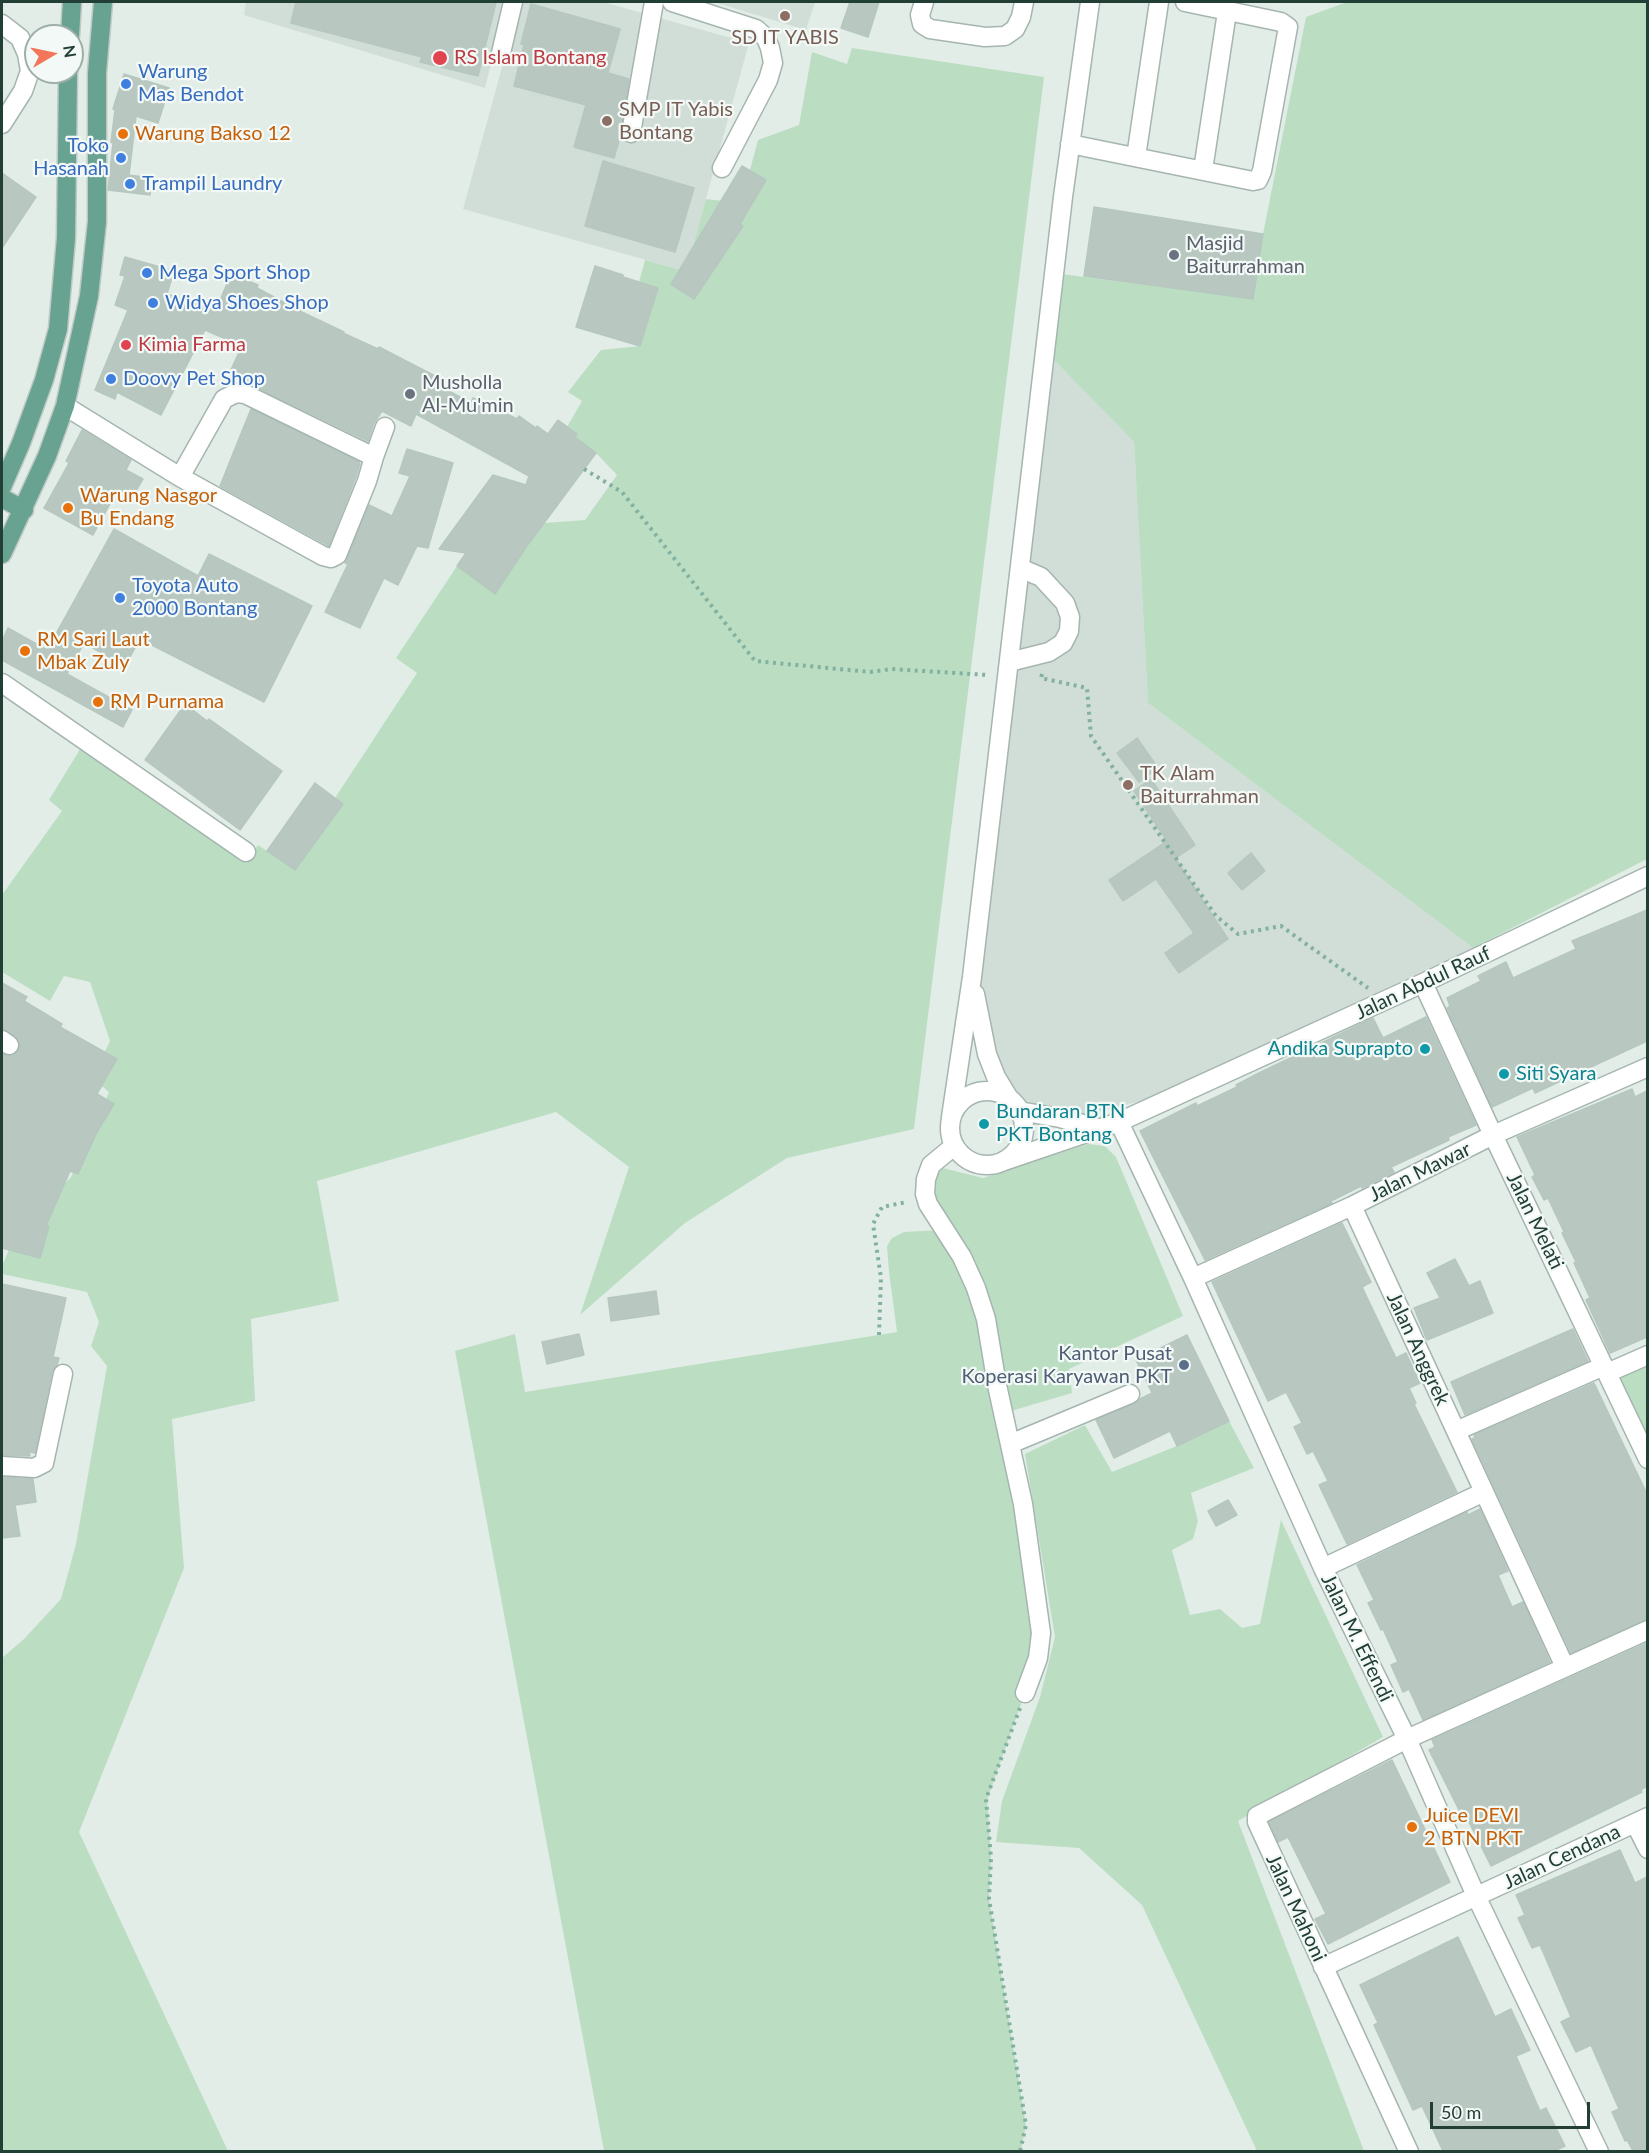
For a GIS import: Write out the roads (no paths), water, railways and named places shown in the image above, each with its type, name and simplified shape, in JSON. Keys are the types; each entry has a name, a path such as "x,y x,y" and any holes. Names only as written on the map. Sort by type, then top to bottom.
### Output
{"main road":[{"path":"71,24 72,2"},
{"path":"2,554 47,456 65,406 89,296 97,222 97,73 103,2"},
{"path":"2,487 44,380 58,329 66,238 68,84"},
{"path":"2,498 24,510"}],"street":[{"path":"501,53 513,2"},
{"path":"631,133 654,2"},
{"path":"672,2 756,29 766,38 770,48 773,63 768,80 722,168"},
{"path":"924,2 920,15 922,24 930,29 985,37 1005,36 1015,29 1021,17 1024,2"},
{"path":"972,977 987,1054 996,1077 1015,1105 1023,1125 1022,1139 1015,1152 1004,1161 990,1165 976,1164 963,1157 954,1146 950,1132 951,1117 972,977 1070,144 1090,2"},
{"path":"1136,157 1159,2"},
{"path":"1070,144 1253,181 1258,180 1288,27 1281,22 1185,2"},
{"path":"1203,170 1227,12"},
{"path":"2,24 20,38 27,54 30,71 23,91 2,124"},
{"path":"180,477 224,399 236,393 245,394 374,457"},
{"path":"65,406 180,477 323,556 331,558 337,555 367,481 385,427"},
{"path":"1008,670 1063,643 1069,631 1070,617 1065,603 1041,578 1020,568"},
{"path":"2,683 246,852"},
{"name":"Jalan Abdul Rauf","path":"1004,1161 1066,1142 1098,1128 1119,1122 1386,1001 1647,876"},
{"name":"Jalan Melati","path":"1424,983 1493,1136 1647,1459"},
{"name":"Jalan Mawar","path":"1193,1278 1352,1206 1493,1136 1647,1067"},
{"path":"951,1117 958,1104 969,1095 983,1091 998,1093 1015,1105 1098,1128"},
{"name":"Jalan M. Effendi","path":"1119,1122 1193,1278 1323,1568 1407,1739 1477,1898 1599,2151"},
{"path":"954,1146 931,1165 926,1179 926,1198 962,1257 976,1288 986,1319 1023,1504 1041,1632 1038,1658 1025,1694"},
{"name":"Jalan Anggrek","path":"1352,1206 1565,1667"},
{"path":"1456,1431 1647,1355"},
{"path":"2,1466 34,1468 44,1463 63,1374"},
{"path":"1010,1444 1130,1394"},
{"path":"1323,1568 1484,1492"},
{"path":"1407,1739 1647,1630"},
{"name":"Jalan Mahoni","path":"1407,1739 1257,1818 1257,1822 1409,2151"},
{"path":"1641,1820 1647,1849"},
{"name":"Jalan Cendana","path":"1323,1967 1477,1898 1641,1820"}],"place":[{"name":"SD IT YABIS","path":"785,16"},
{"name":"RS Islam Bontang","path":"440,58"},
{"name":"Warung Mas Bendot","path":"126,84"},
{"name":"SMP IT Yabis Bontang","path":"607,121"},
{"name":"Warung Bakso 12","path":"123,134"},
{"name":"Toko Hasanah","path":"121,158"},
{"name":"Trampil Laundry","path":"130,184"},
{"name":"Masjid Baiturrahman","path":"1174,255"},
{"name":"Mega Sport Shop","path":"147,273"},
{"name":"Widya Shoes Shop","path":"153,303"},
{"name":"Kimia Farma","path":"126,345"},
{"name":"Doovy Pet Shop","path":"111,379"},
{"name":"Musholla Al-Mu'min","path":"410,394"},
{"name":"Warung Nasgor Bu Endang","path":"68,508"},
{"name":"Toyota Auto 2000 Bontang","path":"120,598"},
{"name":"RM Sari Laut Mbak Zuly","path":"25,651"},
{"name":"RM Purnama","path":"98,702"},
{"name":"TK Alam Baiturrahman","path":"1128,785"},
{"name":"Andika Suprapto","path":"1425,1049"},
{"name":"Siti Syara","path":"1504,1074"},
{"name":"Bundaran BTN PKT Bontang","path":"984,1124"},
{"name":"Kantor Pusat Koperasi Karyawan PKT","path":"1184,1365"},
{"name":"Juice DEVI 2 BTN PKT","path":"1412,1827"}]}
